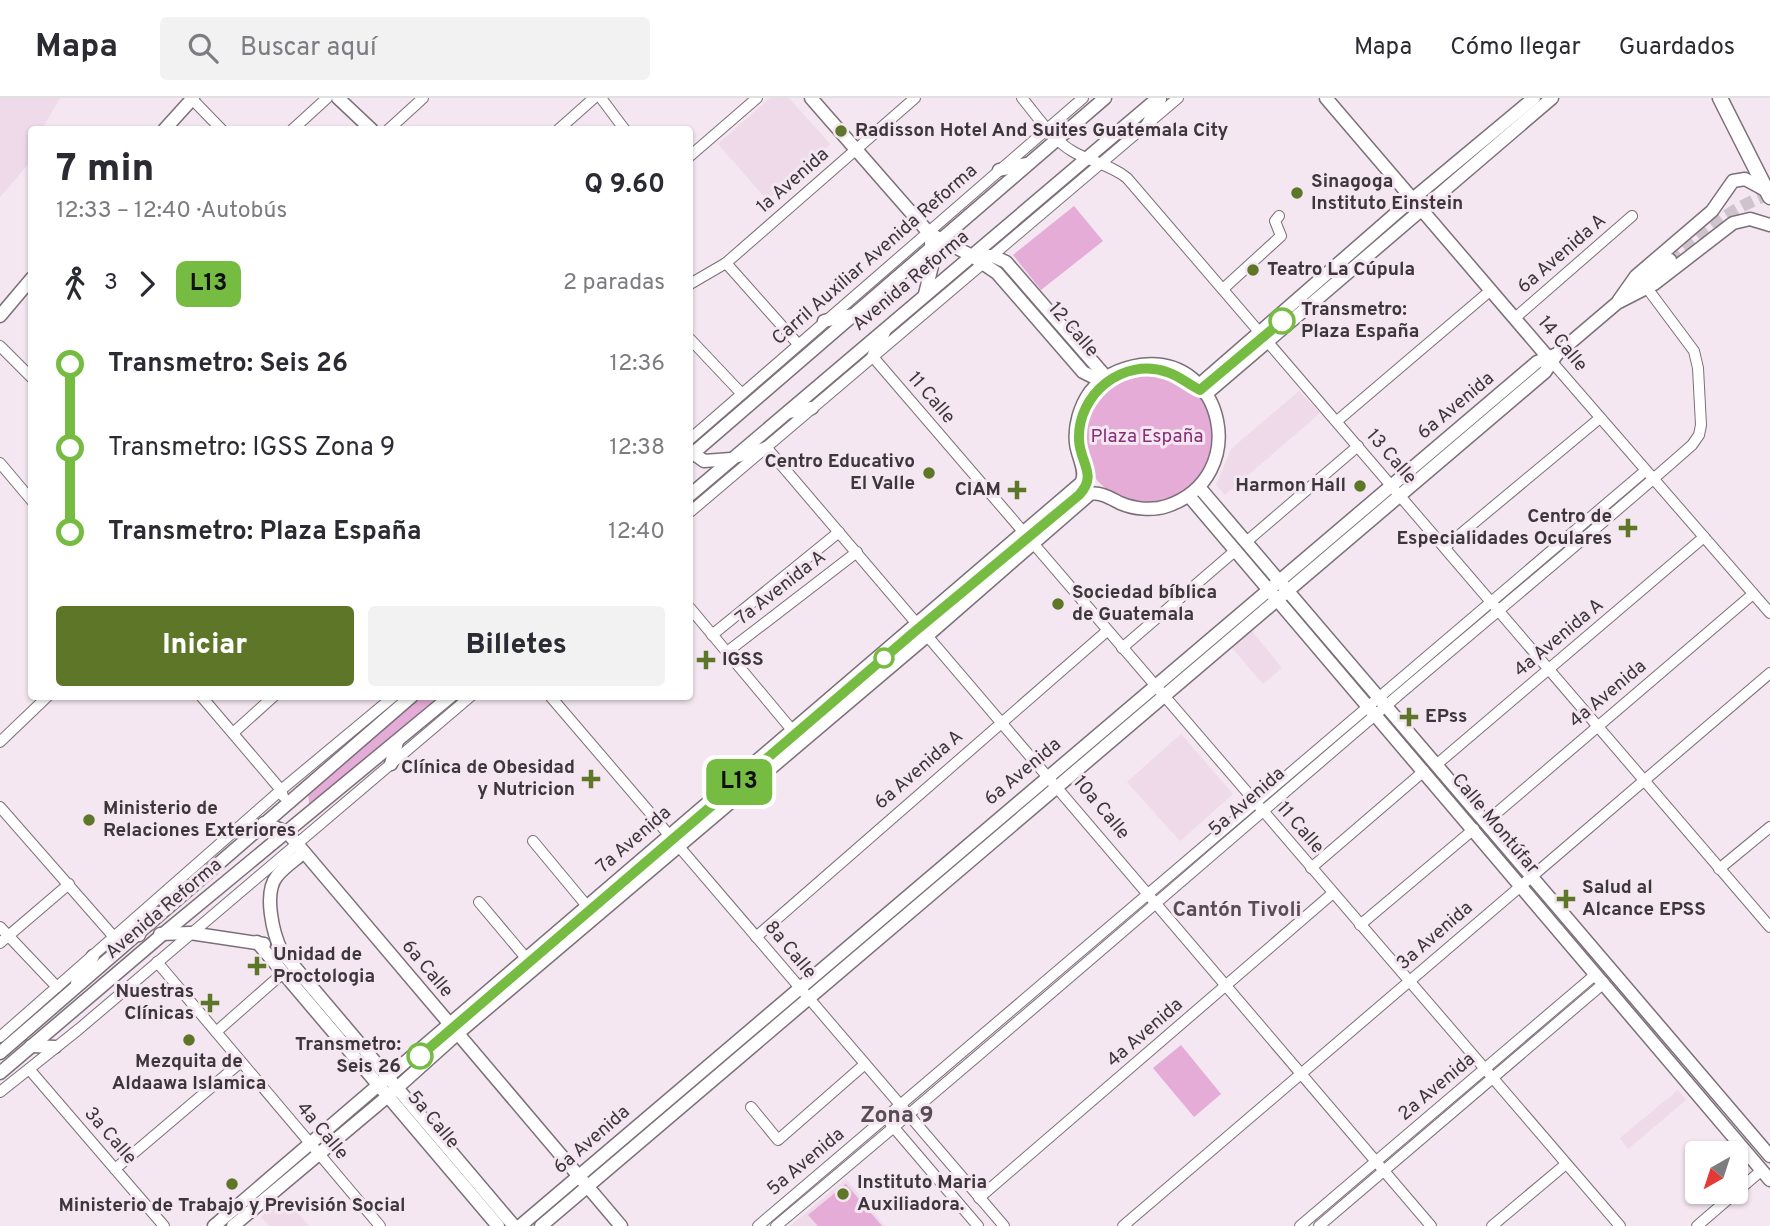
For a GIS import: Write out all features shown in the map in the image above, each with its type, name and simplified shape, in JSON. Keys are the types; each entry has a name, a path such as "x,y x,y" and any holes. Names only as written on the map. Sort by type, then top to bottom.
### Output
{"highway":[{"path":"1718,98 1769,194"},
{"path":"1748,155 1770,176"}],"main road":[{"path":"338,98 368,126"},
{"path":"347,98 360,118"},
{"path":"811,98 929,233 936,245 924,296"},
{"name":"Avenida Reforma","path":"693,450 856,314 1105,98"},
{"path":"1148,124 1159,98"},
{"name":"Avenida Reforma","path":"693,492 1159,98"},
{"name":"14 Calle","path":"1326,98 1515,318 1552,355"},
{"path":"1265,337 1413,198 1540,99 1556,102 1562,98"},
{"path":"168,126 192,99"},
{"path":"1203,390 1423,209 1540,99"},
{"path":"999,170 1029,163"},
{"name":"6a Avenida","path":"1617,303 1636,276 1712,211 1733,181 1745,179 1769,194"},
{"name":"6a Avenida","path":"541,1226 583,1182 1049,776 1537,362 1552,355 1617,303 1647,288 1733,223 1750,219 1770,225"},
{"path":"936,245 988,260 993,238"},
{"name":"12 Calle","path":"988,260 1006,262 1106,377"},
{"path":"1617,303 1670,260"},
{"path":"0,316 28,283"},
{"path":"824,321 856,314"},
{"path":"873,357 886,328"},
{"name":"6a Avenida","path":"803,993 1058,788 1163,696 1289,592 1545,372 1552,355"},
{"path":"1106,377 1129,366 1166,366 1184,374 1203,390 1217,418 1220,436 1217,455 1210,472 1194,491"},
{"name":"7a Avenida","path":"233,1226 393,1092 526,958 1081,484 1084,474 1076,441 1077,421 1084,401 1106,377"},
{"path":"787,412 812,408"},
{"path":"693,455 704,461 731,459"},
{"name":"7a Avenida","path":"214,1226 384,1082 679,845 1090,494 1098,493 1122,504 1143,509 1163,507 1194,491"},
{"name":"Calle Montúfar","path":"1194,491 1241,546 1279,580 1430,768 1770,1156"},
{"name":"Calle Montúfar","path":"1241,546 1268,589 1377,705"},
{"name":"Avenida Reforma","path":"0,1053 407,700"},
{"name":"Avenida Reforma","path":"0,1073 163,934 446,700"},
{"path":"421,721 437,725"},
{"path":"391,764 397,741"},
{"path":"327,771 331,750"},
{"path":"264,823 287,832 286,806"},
{"name":"6a Calle","path":"287,832 621,1226"},
{"name":"5a Calle","path":"300,848 272,886 274,932 282,952 384,1082"},
{"name":"Calle Montúfar","path":"1527,881 1600,978 1766,1175"},
{"name":"5a Calle","path":"114,937 190,933 257,942 282,952"},
{"name":"5a Calle","path":"257,942 514,1226"},
{"path":"71,993 93,956"},
{"path":"31,1046 55,1047"},
{"name":"5a Calle","path":"393,1092 498,1226"},
{"name":"6a Avenida","path":"520,1226 583,1182"}],"street":[{"path":"296,126 327,98"},
{"path":"392,126 423,98"},
{"path":"562,126 594,98"},
{"path":"601,98 622,126"},
{"path":"693,153 757,98"},
{"name":"1a Avenida","path":"693,282 726,263 915,98"},
{"name":"13 Calle","path":"1023,98 1047,128 1069,149 1103,163 1127,178 1770,927"},
{"name":"Carril Auxiliar Avenida Reforma","path":"693,436 1083,98"},
{"path":"693,509 1178,98"},
{"path":"192,99 218,126"},
{"path":"1223,289 1281,236 1275,221 1279,216"},
{"name":"6a Avenida A","path":"1515,318 1632,216"},
{"path":"726,263 797,344"},
{"name":"5a Avenida","path":"776,1226 1263,811 1491,601 1648,475 1692,445 1699,435 1701,425 1700,383 1694,351 1647,288"},
{"name":"6a Avenida A","path":"1337,421 1491,290"},
{"path":"693,342 741,393"},
{"path":"0,346 28,373"},
{"name":"14 Calle","path":"1552,355 1648,475 1770,613"},
{"name":"11 Calle","path":"873,357 1620,1226"},
{"path":"1445,547 1600,418"},
{"path":"1122,648 1358,446"},
{"path":"731,459 766,447"},
{"name":"10a Calle","path":"766,447 1431,1226"},
{"path":"0,463 28,496"},
{"name":"5a Avenida","path":"758,1226 1254,802 1500,611 1648,475"},
{"name":"7a Avenida A","path":"712,635 839,532"},
{"name":"4a Avenida A","path":"1311,868 1704,537"},
{"name":"7a Avenida A","path":"727,652 856,552"},
{"name":"4a Avenida","path":"1360,925 1753,594"},
{"path":"693,612 792,730"},
{"name":"6a Avenida A","path":"756,937 1107,631"},
{"name":"3a Avenida","path":"1123,1226 1770,673"},
{"path":"0,742 44,700"},
{"path":"204,700 281,790 286,806"},
{"path":"233,733 270,700"},
{"path":"0,1037 281,790 389,700"},
{"path":"0,1092 190,933 300,848 391,764 466,700"},
{"name":"8a Calle","path":"553,700 1004,1226"},
{"path":"0,807 114,937"},
{"path":"1719,869 1770,827"},
{"path":"533,841 587,906"},
{"path":"0,943 69,884"},
{"name":"4a Avenida","path":"979,1198 1333,893"},
{"path":"479,902 526,958"},
{"path":"0,927 57,987"},
{"name":"4a Calle","path":"157,962 380,1226"},
{"path":"216,1032 283,973"},
{"name":"2a Avenida","path":"1300,1226 1600,978"},
{"path":"1034,990 1043,1000"},
{"path":"116,1169 242,1062"},
{"path":"751,1108 778,1140 865,1064"},
{"name":"3a Calle","path":"29,1069 164,1226"},
{"name":"2a Avenida","path":"1319,1226 1384,1171 1488,1073"},
{"path":"885,1117 978,1226"},
{"path":"1492,1226 1566,1164"},
{"path":"1698,1226 1766,1175"}],"shaded area":[{"path":"0,98 60,98 44,126 28,126 28,164 0,197"},
{"path":"770,98 789,98 830,144 767,200 718,144"},
{"path":"1299,391 1320,413 1225,495 1216,485 1231,449"},
{"path":"1251,630 1282,668 1263,684 1232,648"},
{"path":"1181,734 1233,794 1180,841 1127,782"},
{"path":"1678,1090 1686,1100 1628,1149 1620,1138"},
{"name":"Instituto Maria Auxiliadora.","path":"846,1179 885,1226 790,1226"},
{"path":"283,1197 309,1226 269,1226 261,1217"}],"green space":[{"path":"1074,206 1103,241 1041,290 1013,255"},
{"name":"Plaza España","path":"1147,371 1172,376 1194,390 1208,412 1213,437 1208,462 1194,484 1172,498 1147,503 1122,498 1100,484 1086,462 1081,437 1086,412 1100,390 1122,376"},
{"path":"416,700 454,700 311,821 308,793"},
{"path":"1181,1045 1221,1094 1194,1117 1153,1068"},
{"name":"Instituto Maria Auxiliadora.","path":"846,1184 882,1226 818,1226 808,1215"}],"tunnel":[{"path":"1670,260 1729,214 1770,194"}],"bus line":[{"name":"L13","path":"420,1056 913,633 1079,495 1089,483 1079,440 1080,421 1087,403 1110,379 1130,370 1166,371 1200,390 1282,321"}],"place":[{"name":"Radisson Hotel And Suites Guatemala City","path":"841,131"},
{"name":"Sinagoga Instituto Einstein","path":"1297,193"},
{"name":"Teatro La Cúpula","path":"1253,270"},
{"name":"Transmetro: Plaza España","path":"1282,321"},
{"name":"Centro Educativo El Valle","path":"929,473"},
{"name":"Harmon Hall","path":"1360,486"},
{"name":"CIAM","path":"1017,490"},
{"name":"Centro de Especialidades Oculares","path":"1628,528"},
{"name":"Sociedad bíblica de Guatemala","path":"1058,604"},
{"name":"IGSS","path":"706,660"},
{"name":"EPss","path":"1409,717"},
{"name":"Clínica de Obesidad y Nutricion","path":"591,779"},
{"name":"Ministerio de Relaciones Exteriores","path":"89,820"},
{"name":"Salud al Alcance EPSS","path":"1566,899"},
{"name":"Unidad de Proctologia","path":"257,966"},
{"name":"Nuestras Clínicas","path":"210,1003"},
{"name":"Mezquita de Aldaawa Islamica","path":"189,1040"},
{"name":"Transmetro: Seis 26","path":"420,1056"},
{"name":"Ministerio de Trabajo y Previsión Social","path":"232,1184"},
{"name":"Instituto Maria Auxiliadora.","path":"843,1194"}],"district":[{"name":"Cantón Tivoli","path":"1237,910"},
{"name":"Zona 9","path":"897,1116"}]}
